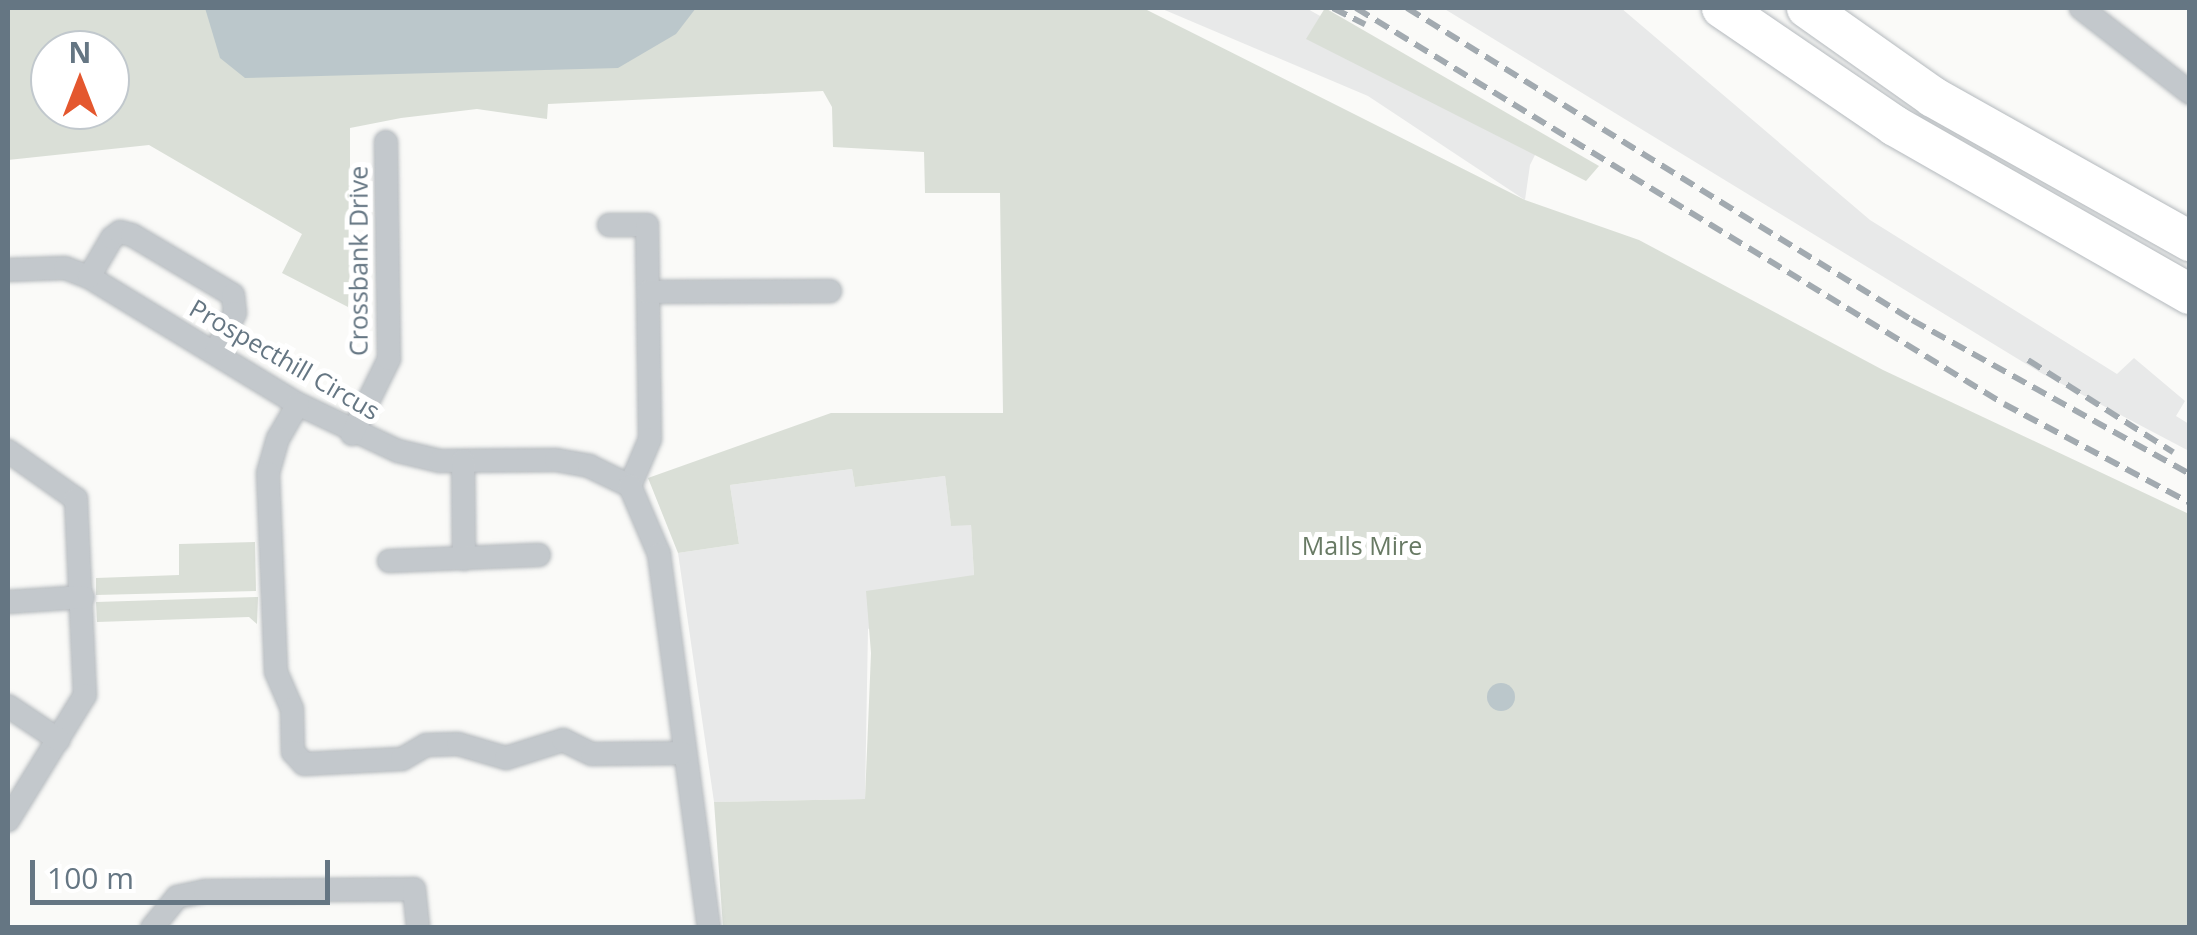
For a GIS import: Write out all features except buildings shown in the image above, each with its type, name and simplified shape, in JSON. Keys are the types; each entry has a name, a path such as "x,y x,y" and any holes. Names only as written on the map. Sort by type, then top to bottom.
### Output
{"highway":[{"path":"1722,8 1912,136 2190,294"},
{"path":"1808,8 1949,106 2190,241"}],"street":[{"path":"2081,8 2190,94"},
{"name":"Crossbank Drive","path":"352,434 389,359 386,142"},
{"path":"609,225 647,226 650,439 630,486 660,554 682,753 708,928"},
{"path":"89,277 112,238 120,232 132,235 233,294 235,313 216,351"},
{"name":"Prospecthill Circus","path":"8,270 65,268 89,277 352,434 408,453 462,461 556,460 589,466 630,486"},
{"path":"648,292 830,291"},
{"path":"298,404 278,438 268,472 276,672 292,708 293,752 304,764 402,759 426,745 442,744 506,758 563,740 592,754 682,753"},
{"path":"8,451 76,499 85,695 8,820"},
{"path":"462,461 464,559"},
{"path":"389,561 539,555"},
{"path":"8,602 82,597"},
{"path":"8,706 59,740"},
{"path":"152,928 177,897 205,891 414,889 418,928"}],"shaded area":[{"path":"205,8 696,8 676,34 618,68 245,78 220,58"},
{"path":"1160,8 1306,8 1542,141 1530,165 1525,200 1368,96"},
{"path":"1443,8 1621,8 1870,220 2117,374 2134,358 2185,401 2176,416 2189,424 2189,451 2041,373"},
{"path":"852,469 855,487 945,476 951,525 971,524 974,575 868,629 865,799 714,802 678,553 739,544 730,485"},
{"path":"1501,683 1511,687 1515,697 1511,707 1501,711 1491,707 1487,697 1491,687"}],"green space":[{"name":"Malls Mire","path":"8,8 1143,8 1525,200 1639,240 1883,370 2189,514 2189,927 723,927 714,802 865,799 871,653 866,591 974,575 971,525 951,526 945,476 855,487 852,469 730,485 739,544 678,553 648,478 831,413 1003,413 1000,193 925,193 924,152 833,147 832,107 823,91 548,104 547,119 477,109 401,118 350,128 350,167 372,167 354,186 348,307 282,273 302,234 149,145 8,160"},
{"path":"1325,8 1599,166 1586,181 1306,39"},
{"path":"255,542 256,591 96,595 96,578 179,575 179,544"},
{"path":"258,597 257,624 249,617 97,622 96,602"}],"railway":[{"path":"1333,8 1365,24"},
{"path":"1356,8 2004,404 2190,503"},
{"path":"1407,8 1912,320 2190,474"},
{"path":"2028,360 2173,452"}]}
